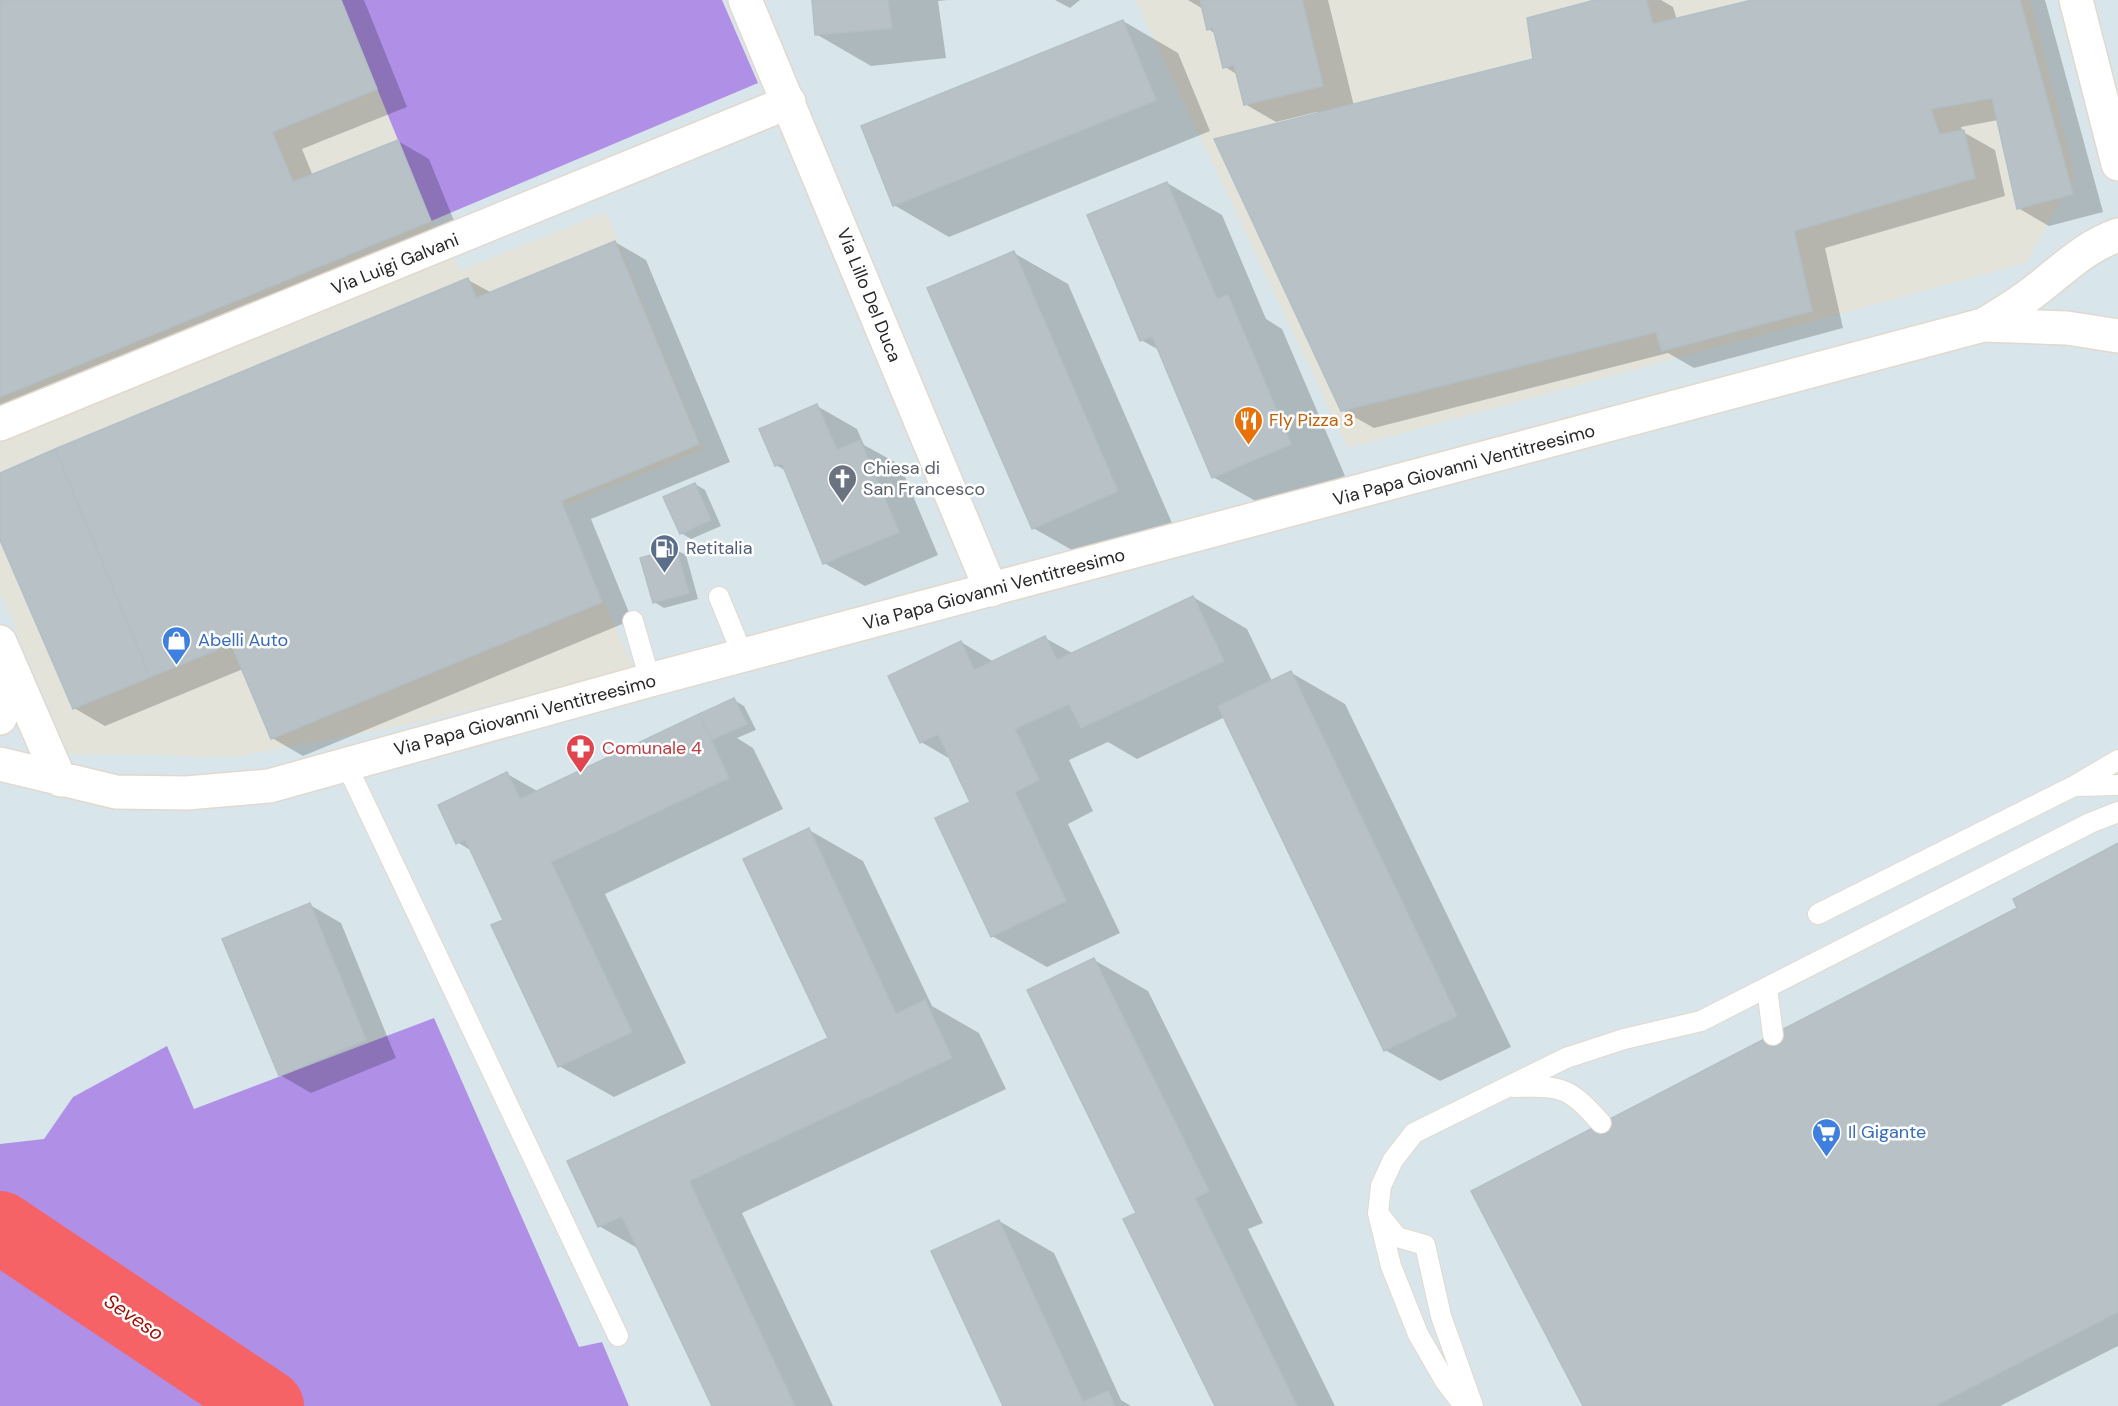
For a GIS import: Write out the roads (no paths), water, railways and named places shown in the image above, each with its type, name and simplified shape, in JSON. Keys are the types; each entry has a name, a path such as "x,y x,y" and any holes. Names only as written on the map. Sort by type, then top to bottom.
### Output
{"street":[{"name":"Via Lillo Del Duca","path":"745,0 991,590"},
{"path":"2076,0 2118,164"},
{"name":"Via Luigi Galvani","path":"0,424 789,102"},
{"name":"Via Papa Giovanni Ventitreesimo","path":"1983,325 2031,294 2068,262 2099,242 2118,235"},
{"name":"Via Papa Giovanni Ventitreesimo","path":"0,764 116,792 186,793 269,786 650,680 1983,325 2067,328 2118,336"},
{"path":"0,718 3,710 2,647"},
{"path":"2,647 60,780"}],"lane":[{"path":"719,597 743,656"},
{"path":"633,621 650,680"},
{"path":"1818,914 2074,786 2118,760"},
{"path":"346,764 618,1336"},
{"path":"2074,786 2118,784"},
{"path":"1464,1406 1445,1381 1418,1334 1391,1266 1378,1213 1381,1186 1393,1160 1414,1133 1566,1058 1624,1039 1701,1021 2080,828 2118,812"},
{"path":"1767,988 1773,1035"},
{"path":"1507,1087 1552,1086 1579,1099 1600,1123"},
{"path":"1378,1213 1397,1237 1425,1245 1442,1316 1473,1406"}],"waterway":[{"name":"Seveso","path":"0,1227 268,1406"}],"place":[{"name":"Fly Pizza 3","path":"1248,446"},
{"name":"Chiesa di San Francesco","path":"842,504"},
{"name":"Retitalia","path":"665,574"},
{"name":"Abelli Auto","path":"177,666"},
{"name":"Comunale 4","path":"581,774"},
{"name":"Il Gigante","path":"1827,1158"}]}
